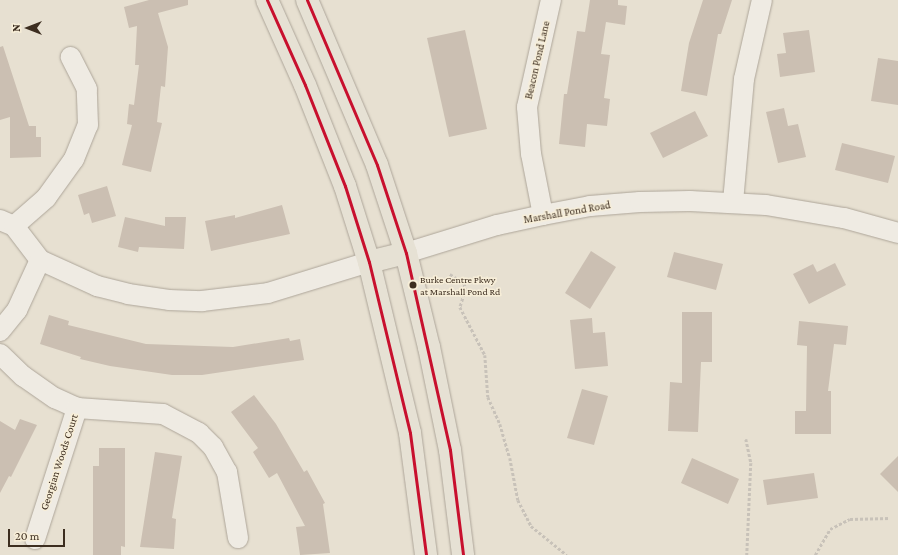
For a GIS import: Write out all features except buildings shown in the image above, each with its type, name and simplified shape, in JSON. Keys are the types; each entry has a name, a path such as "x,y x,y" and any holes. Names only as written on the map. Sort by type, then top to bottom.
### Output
{"main road":[{"path":"267,0 305,85 345,186 369,262 410,433 426,555"},
{"path":"307,0 376,165 406,252 429,347 450,450 463,555"},
{"path":"369,262 406,252"}],"street":[{"name":"Beacon Pond Lane","path":"542,215 531,154 527,107 551,0"},
{"path":"733,202 744,79 762,0"},
{"path":"71,57 87,89 88,125 74,159 46,198 7,223 40,260 97,286 128,294 168,300 202,301 268,293 369,262"},
{"name":"Marshall Pond Road","path":"406,252 497,225 542,215 590,206 640,202 733,202 844,218 898,232"},
{"path":"0,331 17,310 40,260"},
{"path":"0,354 23,376 55,398 77,408 163,414 199,433 213,447 227,472 238,538"},
{"name":"Georgian Woods Court","path":"35,539 77,408"}],"path":[{"path":"450,274 464,283 466,289 460,307 485,355 488,397 500,424 510,458 518,500 531,526 567,555"},
{"path":"746,439 751,463 747,555"},
{"path":"815,555 830,529 850,519 890,518"}],"transit line":[{"path":"267,0 305,85 345,186 369,262 410,433 426,555"},
{"path":"307,0 377,165 406,253 450,450 463,555"}],"place":[{"name":"Burke Centre Pkwy at Marshall Pond Rd","path":"413,285"}]}
